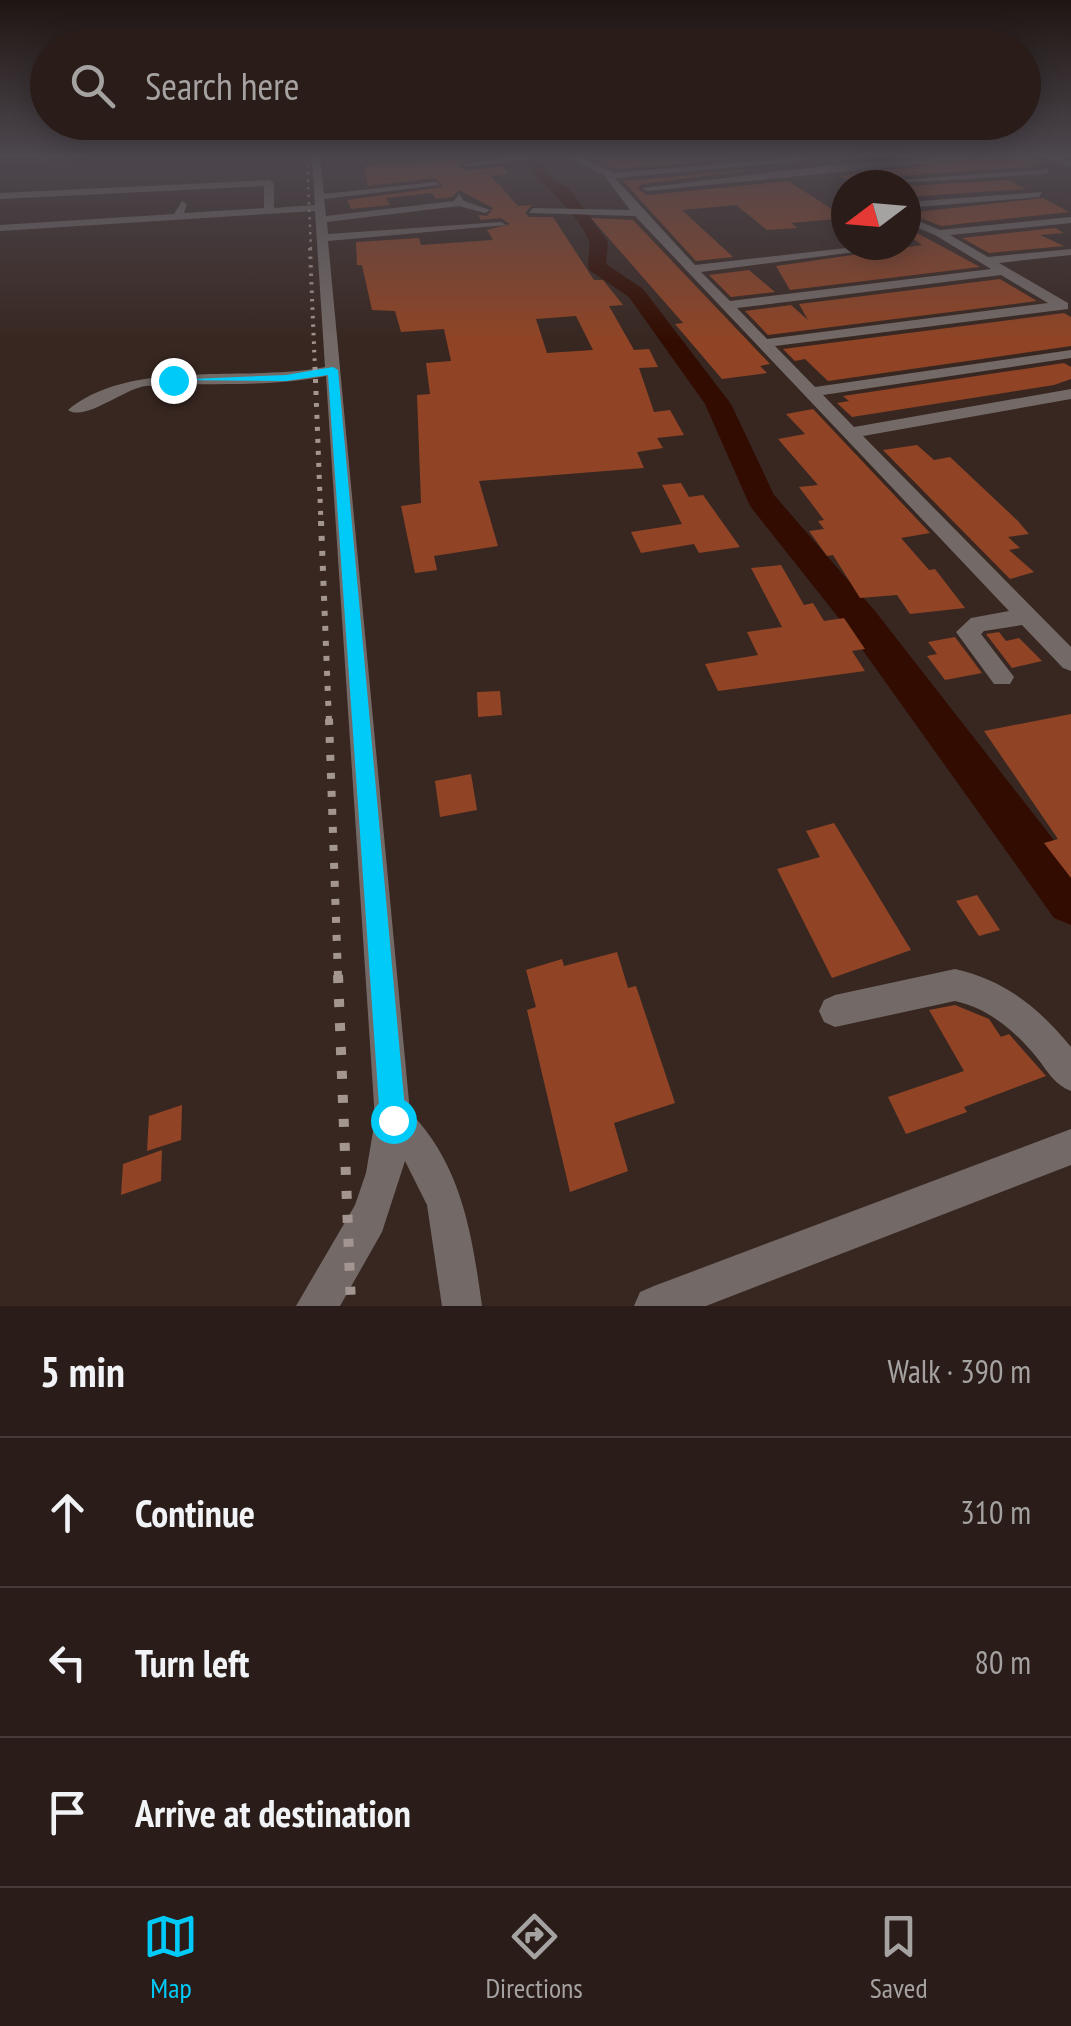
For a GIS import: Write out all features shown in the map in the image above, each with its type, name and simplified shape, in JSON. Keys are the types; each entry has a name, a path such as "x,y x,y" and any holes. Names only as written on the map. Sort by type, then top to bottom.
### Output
{"street":[{"path":"0,228 163,218"},
{"path":"316,1306 355,1248 382,1194 393,1120 321,218"},
{"path":"360,218 502,225"},
{"path":"643,218 1071,662"},
{"path":"921,241 1071,220"},
{"path":"921,226 1065,307"},
{"path":"986,261 1071,252"},
{"path":"693,269 831,253"},
{"path":"729,305 1001,271"},
{"path":"766,343 1065,307"},
{"path":"812,392 1071,354"},
{"path":"76,410 138,382 286,378 333,370"},
{"path":"850,433 1071,394"},
{"path":"1002,677 967,632 979,624 1025,617"},
{"path":"835,1011 955,985 969,987 986,992 1030,1025 1071,1074"},
{"path":"393,1120 420,1145 438,1178 451,1225 462,1306"},
{"path":"654,1306 1071,1146"}],"building":[{"path":"480,218 554,218 594,280 603,280 623,305 609,306 634,350 649,349 658,367 639,368 654,412 670,410 684,435 657,438 663,448 637,452 644,468 479,481 498,546 434,556 437,570 415,573 401,506 421,503 417,395 430,394 426,363 451,361 444,329 401,332 395,311 372,310 362,265 357,265 356,242 419,238 421,245 493,240 487,230 510,224 501,218","holes":["576,316 593,350 547,353 536,319"]},
{"path":"591,218 633,220 770,364 760,366 767,373 722,379 675,324 683,323"},
{"path":"657,218 691,218 733,257 696,261"},
{"path":"752,218 831,218 791,223 797,228 767,230"},
{"path":"921,218 921,218 1015,218 941,226"},
{"path":"1055,228 1064,233 1040,235 1064,246 989,253 962,238"},
{"path":"921,235 980,267 790,290 776,266 831,258 921,260"},
{"path":"749,270 775,292 731,297 709,275"},
{"path":"1000,279 1037,301 768,335 745,311 791,305 808,320 799,304"},
{"path":"1064,313 1071,317 1071,346 828,381 805,359 795,361 783,349"},
{"path":"1064,363 1071,367 1071,379 1054,385 852,417 837,403 849,401 843,396"},
{"path":"813,409 930,533 901,538 929,570 935,569 965,608 910,614 897,595 860,598 833,555 827,556 809,531 824,529 818,521 824,520 799,487 818,485 778,439 805,434 786,414"},
{"path":"917,445 934,460 950,457 1018,521 1029,534 1008,537 1020,548 1009,550 1034,572 1010,579 883,450"},
{"path":"681,483 689,497 703,495 740,547 699,553 694,544 641,553 631,532 682,524 662,485"},
{"path":"781,565 804,605 813,603 824,621 844,618 865,649 852,651 865,671 718,691 705,664 758,655 747,632 782,627 751,568"},
{"path":"999,632 1006,641 1019,638 1042,661 1012,668 986,634"},
{"path":"955,637 982,673 945,680 927,656 937,654 928,642"},
{"path":"500,691 502,715 478,717 477,692"},
{"path":"1071,714 1071,878 1044,843 1058,839 984,731"},
{"path":"471,774 477,810 440,817 435,781"},
{"path":"834,823 911,950 832,978 777,869 820,857 806,831"},
{"path":"977,895 1000,930 979,936 956,901"},
{"path":"617,952 628,988 636,986 675,1103 614,1123 628,1171 570,1192 527,1010 536,1007 526,970 562,959 564,966"},
{"path":"955,1005 989,1019 1001,1037 1009,1034 1046,1076 964,1107 967,1112 906,1134 888,1097 964,1071 929,1010"},
{"path":"182,1105 181,1140 147,1151 149,1116"},
{"path":"162,1150 161,1181 121,1195 123,1164"}],"waterway":[{"path":"582,218 599,242 596,266 636,293 718,404 761,499 862,621 1071,901"}],"railway":[{"path":"310,218 311,250"},
{"path":"310,248 315,370"},
{"path":"315,367 321,523"},
{"path":"321,521 329,722"},
{"path":"329,719 338,977"},
{"path":"338,975 351,1306"}],"route":[{"path":"173,380 286,378 333,370 393,1120"}]}
